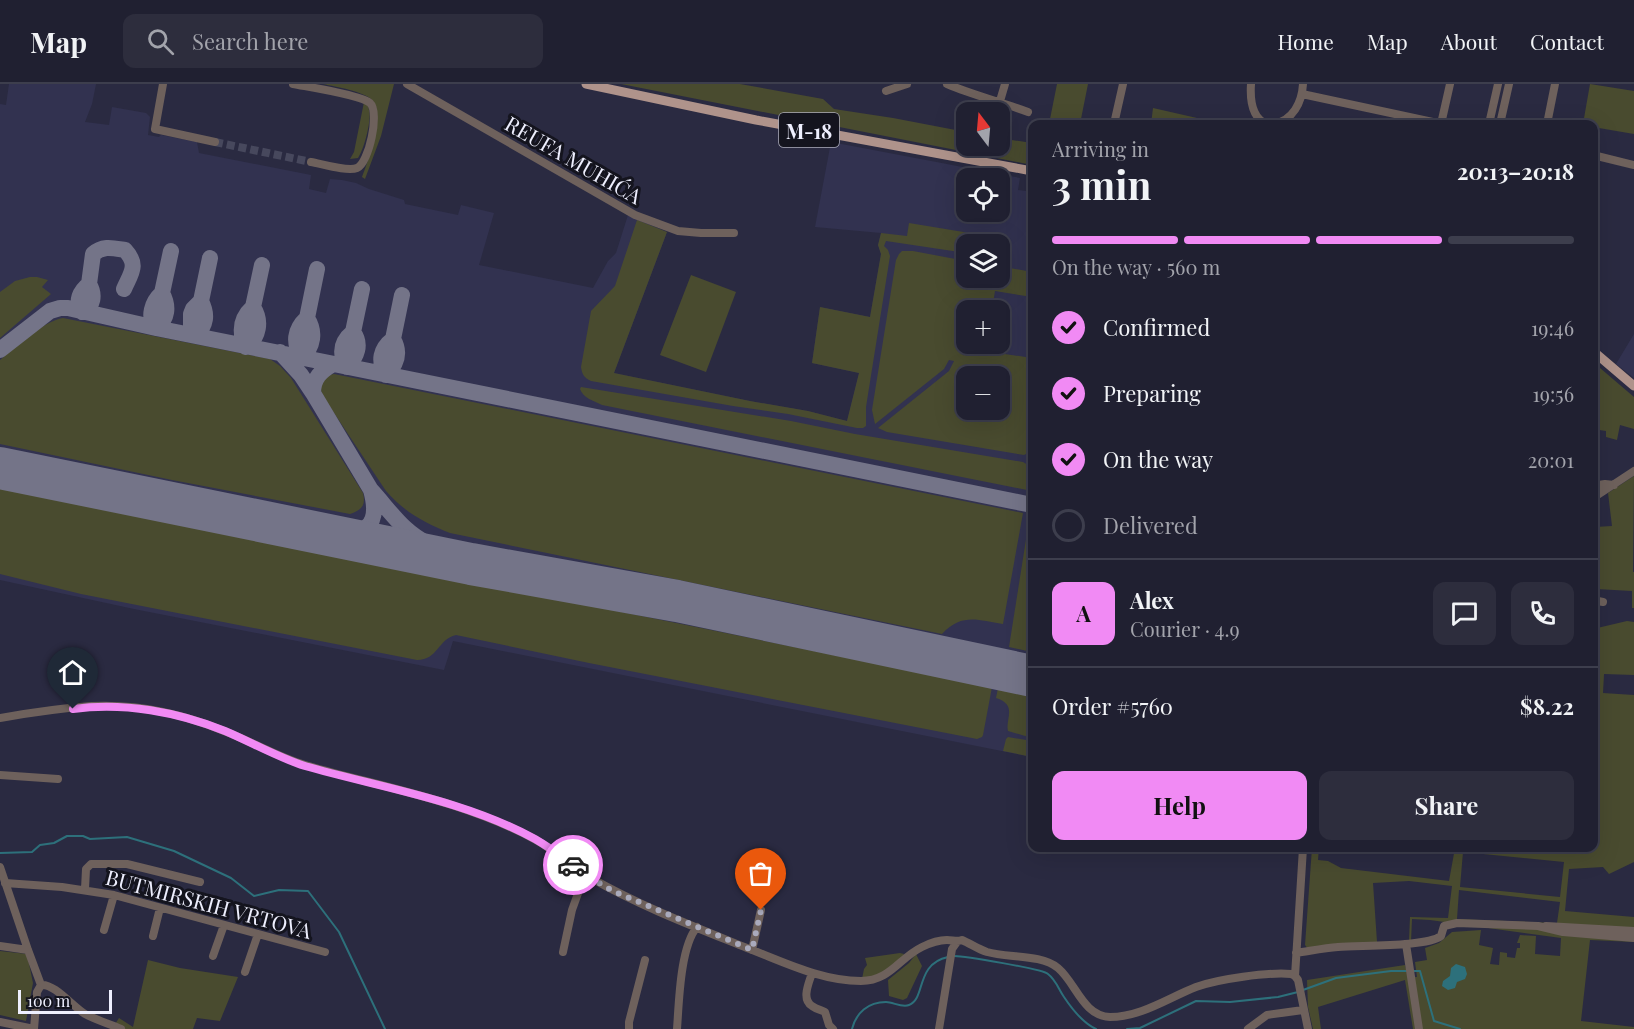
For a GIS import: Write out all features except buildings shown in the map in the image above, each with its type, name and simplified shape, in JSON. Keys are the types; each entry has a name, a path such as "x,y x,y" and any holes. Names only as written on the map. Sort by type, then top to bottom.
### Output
{"main road":[{"name":"M-18","path":"586,84 756,120 1028,170"},
{"path":"1598,355 1634,386"}],"street":[{"path":"163,84 155,129 214,142"},
{"path":"293,84 355,97 371,104 374,109 368,153 363,163 356,169 311,162"},
{"name":"REUFA MUHIĆA","path":"408,84 635,216 678,231 734,233"},
{"path":"886,91 908,84"},
{"path":"946,84 1028,112"},
{"path":"1000,101 1005,84"},
{"path":"1115,120 1123,84"},
{"path":"1251,84 1251,102 1255,116 1259,120"},
{"path":"1284,120 1298,106 1303,84"},
{"path":"1443,120 1450,84"},
{"path":"1491,120 1498,84"},
{"path":"1501,120 1509,84"},
{"path":"1548,120 1555,84"},
{"path":"1302,94 1423,120"},
{"path":"1598,156 1634,165"},
{"path":"1598,495 1634,471"},
{"path":"1598,485 1614,485"},
{"path":"1598,601 1603,602"},
{"path":"0,718 92,706 130,708 168,713 223,730 303,765 399,789 483,817 534,838 613,891 752,950 812,973 844,981 877,979 890,972 910,954 925,946 946,940 957,942 962,940 986,952 1030,958 1052,964 1064,974 1092,1011 1109,1017 1134,1013 1156,1006 1208,983 1252,976 1287,974 1295,976"},
{"path":"0,776 58,779"},
{"path":"1303,852 1295,976 1308,1029"},
{"name":"BUTMIRSKIH VRTOVA","path":"85,890 87,869 91,864 127,864 200,882"},
{"path":"0,867 41,985 38,992 34,1029 0,1022"},
{"path":"563,952 572,910 585,874"},
{"name":"BUTMIRSKIH VRTOVA","path":"5,883 114,895 325,952"},
{"path":"104,930 114,895"},
{"path":"153,936 160,908"},
{"path":"752,950 761,910"},
{"path":"1296,953 1339,947 1415,944 1437,939 1441,936 1444,926 1457,923 1634,931"},
{"path":"213,956 224,925"},
{"path":"1538,926 1558,932 1634,938"},
{"path":"677,1029 685,958 697,927"},
{"path":"245,972 258,934"},
{"path":"939,1029 952,949 957,942"},
{"path":"1406,944 1419,1029"},
{"path":"0,946 28,950"},
{"path":"629,1029 645,960"},
{"path":"812,973 806,994 808,1002 825,1012 829,1025 833,1029"},
{"path":"41,985 45,984 54,989 86,1014 122,1029"},
{"path":"1248,1029 1268,1015 1303,1007"}],"shaded area":[{"path":"9,84 96,84 85,122 109,125 112,107 146,113 150,117 148,135 159,137 161,135 197,142 199,153 311,175 309,189 326,193 330,179 342,180 404,200 405,204 458,215 461,205 494,213 479,265 593,288 608,261 616,253 628,215 667,232 614,373 808,411 847,421 859,373 812,363 820,307 870,317 881,254 878,245 881,233 815,227 831,142 968,168 956,168 956,222 1010,222 1010,176 1020,178 1018,190 1026,191 1028,202 1028,756 453,641 444,670 134,609 0,580 0,104 6,105"},
{"path":"323,84 394,84 381,136 365,179 362,177 377,126 376,107 372,100 362,94"},
{"path":"621,84 740,84 823,99 834,109 956,130 956,150"},
{"path":"1057,84 1088,84 1081,120 1050,120"},
{"path":"1590,84 1634,91 1634,134 1598,128 1598,120 1584,120"},
{"path":"364,102 370,114 367,134 358,158 350,159 354,152"},
{"path":"1153,108 1206,120 1152,120"},
{"path":"1010,140 1028,142 1028,164 986,156 1010,156"},
{"path":"637,220 667,232 614,373 808,411 847,421 859,373 812,363 820,307 870,317 881,254 878,245 881,233 907,236 909,223 976,234 956,234 956,252 886,241 884,246 890,256 866,407 866,426 863,428 591,381 585,377 581,367 591,311 615,286"},
{"path":"902,251 956,259 956,288 1010,288 1010,268 1028,271 1028,296 995,291 994,300 956,300 956,354 1005,354 1028,357 1028,453 1024,455 887,432 878,428 949,371 954,361 949,360 944,369 875,424 872,410 896,260"},
{"path":"691,275 736,292 706,372 660,355"},
{"path":"30,277 48,280 42,287 51,294 0,338 0,292 15,281"},
{"path":"63,318 270,359 291,378 363,493 362,506 358,511 350,514 0,444 0,360 38,329"},
{"path":"1634,334 1634,378 1616,364"},
{"path":"1598,366 1634,397 1634,429 1620,425 1617,440 1606,437 1606,431 1598,430"},
{"path":"334,374 1023,513 1003,624 978,620 963,621 949,627 942,634 450,533 415,516 386,491 322,395 322,381"},
{"path":"581,387 791,421 1023,462 1028,465 1027,490 602,405 586,397"},
{"path":"1634,476 1634,608 1632,608 1632,591 1598,589 1598,527 1612,526 1608,493"},
{"path":"0,486 992,687 983,735 977,739 456,635 445,641 429,657 417,660 81,594 0,574"},
{"path":"1028,527 1028,651 1009,647"},
{"path":"1627,621 1634,622 1634,675 1604,674 1603,693 1634,695 1634,862 1609,874 1603,867 1569,869 1565,911 1634,917 1634,942 1590,940 1581,1021 1634,1027 1634,1029 1413,1029 1405,980 1318,1007 1321,1029 1313,1029 1308,1007 1307,980 1405,965 1408,977 1417,977 1415,962 1427,960 1425,948 1439,943 1452,932 1481,930 1479,945 1493,948 1490,964 1499,965 1500,952 1507,953 1507,957 1515,958 1517,948 1520,948 1520,943 1517,943 1520,935 1536,936 1535,954 1560,956 1561,938 1412,919 1411,942 1308,949 1305,945 1312,852 1319,852 1318,860 1328,861 1341,868 1449,881 1454,852 1463,852 1598,852 1598,628","holes":["1463,852 1564,862 1560,897 1460,887","1409,881 1452,886 1448,918 1410,917 1409,941 1377,942 1373,883","1459,890 1560,902 1557,923 1457,919"]},
{"path":"998,688 1028,694 1028,737 1008,731 1009,708 1007,704 996,698"},
{"path":"1008,737 1028,740 1028,756 1003,751"},
{"path":"0,951 27,954 33,983 26,1021 0,1015"},
{"path":"904,954 901,960 892,968 862,979 867,965 865,958"},
{"path":"916,954 922,966 907,998 903,1000 889,996 888,980 909,963"},
{"path":"148,960 180,968 238,977 220,1021 197,1018 193,1029 112,1029 119,1018 133,1027"},
{"path":"1456,964 1465,967 1467,974 1465,979 1457,982 1455,988 1448,990 1442,986 1443,981 1450,976 1451,968"}],"waterway":[{"path":"0,853 32,852 40,845 54,843 67,836 83,836 90,839 127,837 174,851 231,878 254,896 279,890 308,891 339,932 385,1029"},
{"path":"954,956 1019,966 1048,974 1074,1011 1096,1029"},
{"path":"852,1029 856,1018 868,1006 886,1002 906,1006 914,1002 930,967 948,957"},
{"path":"1303,990 1336,978 1391,971 1420,971 1434,1021 1460,1029"},
{"path":"1127,1029 1140,1028 1196,1001 1230,1002 1278,997 1298,992"}],"taxiway":[{"path":"89,284 93,254 104,248 125,250 133,265 124,289"},
{"path":"162,293 171,251"},
{"path":"201,301 205,311 205,320 196,336 191,326 191,314 201,301 210,258"},
{"path":"253,307 262,265"},
{"path":"307,318 317,269"},
{"path":"89,284 92,300 89,307 82,312 79,296 89,284"},
{"path":"353,332 362,289"},
{"path":"162,293 166,303 166,312 163,321 156,328 151,314 162,293"},
{"path":"393,339 402,295"},
{"path":"253,307 258,318 258,328 254,339 246,347 242,336 242,326 245,316 253,307"},
{"path":"0,350 50,311 68,308 156,328 1028,504"},
{"path":"307,318 312,329 312,339 309,349 302,357 297,347 296,337 299,327 307,318"},
{"path":"353,332 358,346 347,367 342,348 353,332"},
{"path":"393,339 397,349 397,358 386,375 381,360 385,347 393,339"},
{"path":"280,352 301,375 313,393"},
{"path":"333,364 318,376 314,383 313,393 371,490"},
{"path":"329,535 351,533 367,527 374,514 371,490 412,534 436,549 471,564"}],"runway":[{"path":"0,468 471,564 677,601 1028,675"}],"tunnel":[{"path":"215,142 311,162"}],"way so far":[{"path":"573,865 613,891 752,950 761,910"}],"route":[{"path":"73,709 92,706 130,708 168,713 194,720 223,730 303,765 399,789 483,817 534,838 573,865"}]}
